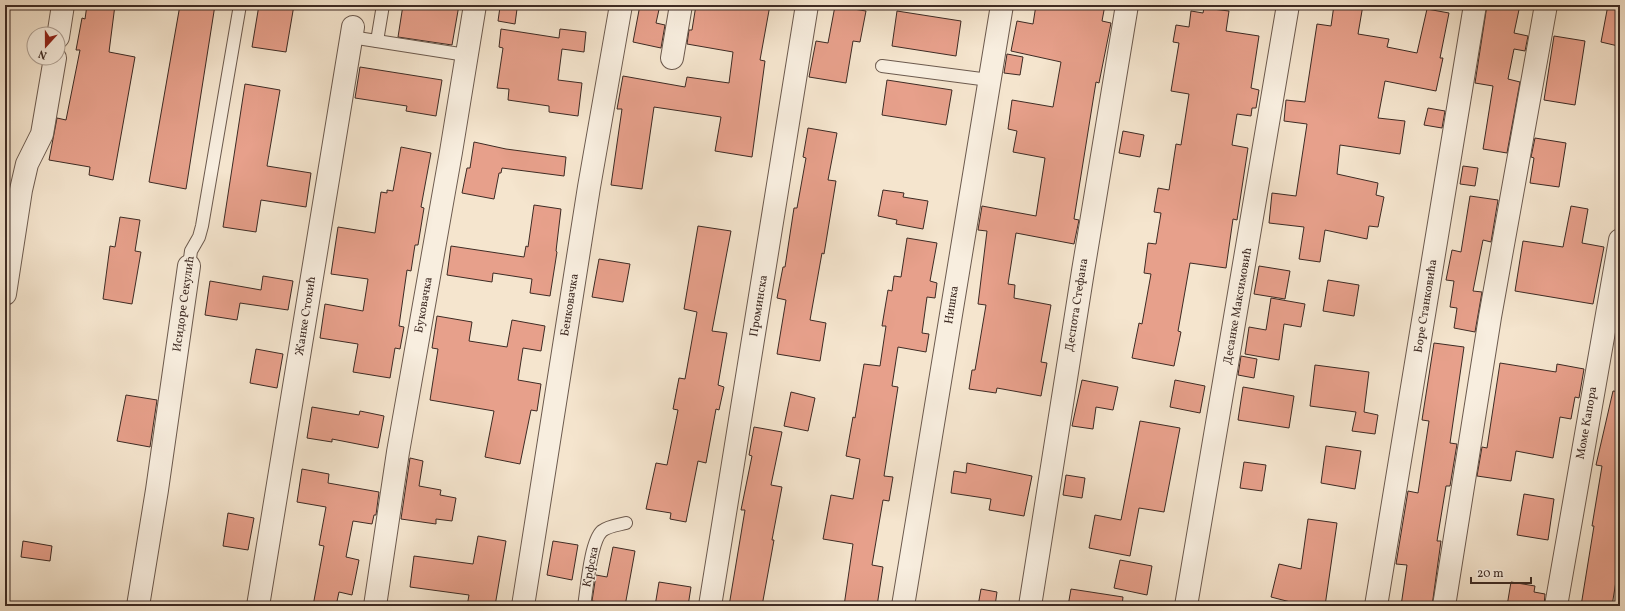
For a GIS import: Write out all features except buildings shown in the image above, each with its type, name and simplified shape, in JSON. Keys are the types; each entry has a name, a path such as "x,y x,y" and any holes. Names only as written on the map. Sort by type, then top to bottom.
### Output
{"street":[{"path":"60,26 63,5"},
{"name":"Буковачка","path":"376,606 398,452 475,5"},
{"name":"Бенковачка","path":"523,606 588,195 621,5"},
{"path":"672,58 681,5"},
{"name":"Проминска","path":"710,606 807,5"},
{"name":"Нишка","path":"903,606 1002,5"},
{"name":"Деспота Стефана","path":"1030,606 1081,279 1127,5"},
{"name":"Десанке Максимовић","path":"1186,606 1288,5"},
{"name":"Боре Станковића","path":"1376,606 1475,5"},
{"path":"1444,606 1489,324 1546,5"},
{"name":"Жанке Стокић","path":"258,606 352,32"},
{"path":"5,294 21,190 27,164 42,134 54,66"},
{"name":"Моме Капора","path":"1556,606 1620,240"},
{"name":"Исидоре Секулић","path":"138,606 157,490 189,266"}],"lane":[{"name":"Исидоре Секулић","path":"189,266 191,250 199,237 202,226 240,5"},
{"path":"377,41 383,5"},
{"path":"352,32 377,41 466,55"},
{"path":"882,66 989,80"},
{"name":"Крфска","path":"584,606 592,557 598,536 603,530 626,523"}]}
